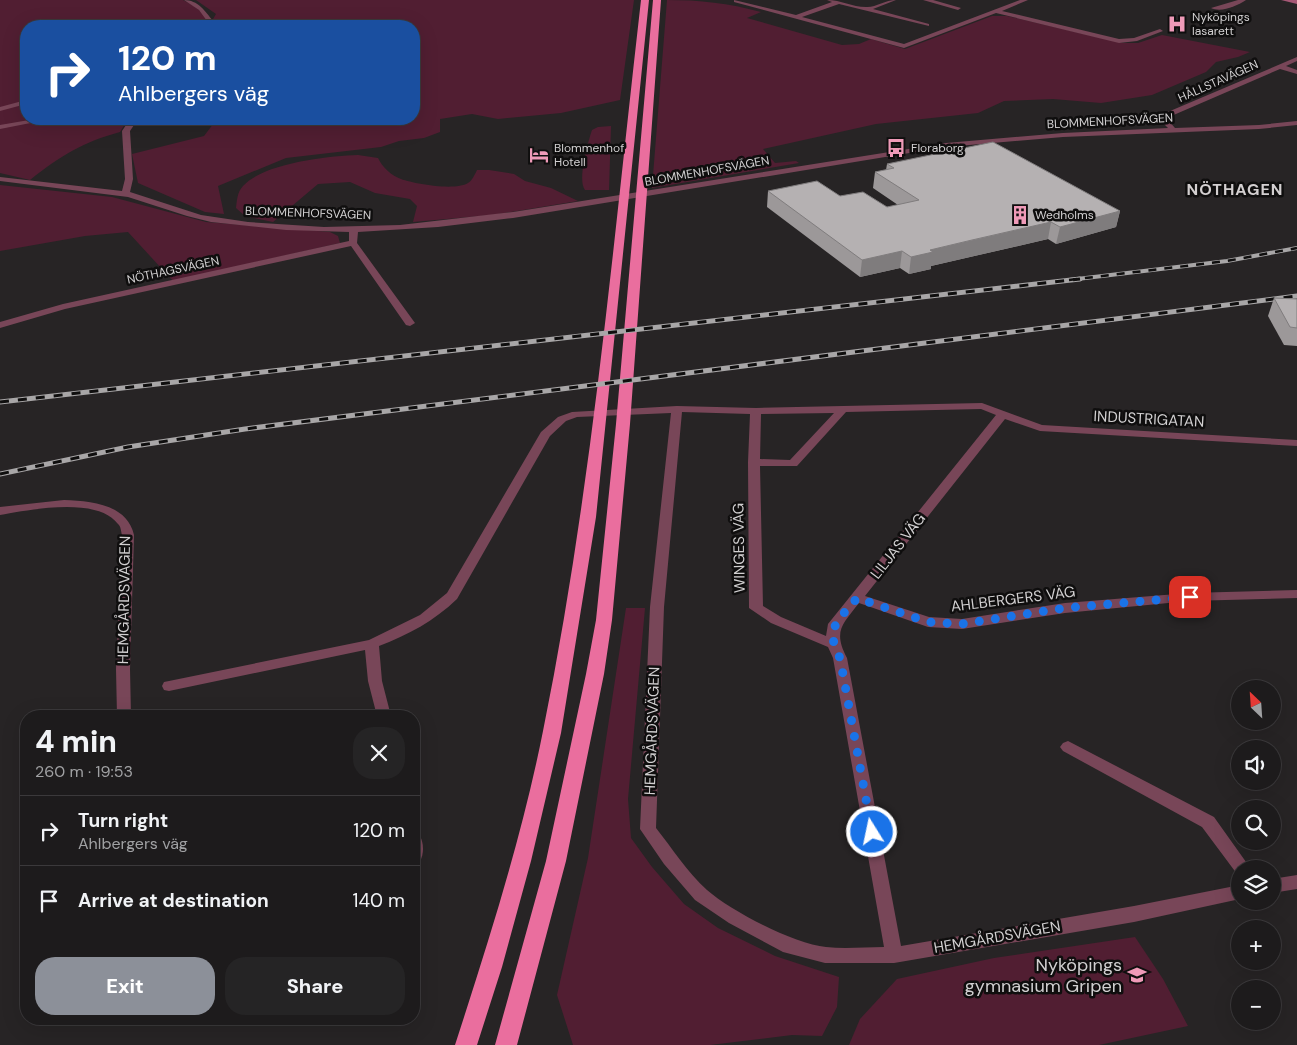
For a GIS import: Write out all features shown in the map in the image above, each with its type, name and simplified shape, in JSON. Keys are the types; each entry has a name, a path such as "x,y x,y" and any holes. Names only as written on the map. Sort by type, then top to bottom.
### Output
{"highway":[{"path":"466,1045 491,967 521,861 552,733 589,517 645,0"},
{"path":"506,1045 556,860 595,674 604,620 623,424 657,0"}],"main road":[{"path":"1284,0 1297,2"}],"street":[{"path":"187,0 207,14 210,20"},
{"path":"738,0 736,1 904,46 1025,0"},
{"path":"830,0 926,26"},
{"path":"866,10 893,0"},
{"path":"926,0 958,8"},
{"path":"1207,6 1216,0"},
{"path":"1214,8 1225,7 1243,0"},
{"path":"796,16 839,2"},
{"path":"996,11 1119,41 1135,40 1160,31"},
{"name":"HÅLLSTAVÄGEN","path":"1173,130 1164,120 1166,116 1297,59"},
{"path":"1278,66 1297,72"},
{"path":"0,109 20,104"},
{"name":"BLOMMENHOFSVÄGEN","path":"0,179 126,193 154,200 198,217 230,222 287,227 354,228 441,224 513,216 936,147 1055,136 1259,127 1297,123"},
{"path":"0,127 20,124"},
{"path":"126,193 129,179 126,131 130,125"},
{"path":"354,228 353,243 410,323"},
{"name":"NÖTHAGSVÄGEN","path":"0,325 63,307 353,243"},
{"path":"169,686 372,644 404,632 437,610 452,596 545,434 562,419 576,414 677,409 756,411 982,406 1002,414"},
{"name":"HEMGÅRDSVÄGEN","path":"677,409 657,607 648,829 670,859 701,894 735,918 783,944 825,955 894,954 1134,914 1231,894"},
{"path":"754,462 793,464 842,410"},
{"name":"WINGES VÄG","path":"756,411 754,462 756,608 776,620 833,644"},
{"name":"INDUSTRIGATAN","path":"1002,414 1040,428 1297,443"},
{"name":"LILJAS VÄG","path":"833,644 833,627 1002,414"},
{"name":"HEMGÅRDSVÄGEN","path":"0,511 44,505 79,503 108,511 124,522 128,535 123,669 124,710"},
{"name":"AHLBERGERS VÄG","path":"857,598 928,622 962,624 1084,606 1190,597 1297,594"},
{"path":"372,644 375,681 382,710"},
{"path":"833,644 840,658 894,954"},
{"path":"1068,747 1208,822 1236,860"},
{"path":"1281,885 1297,882"}],"shaded area":[{"path":"0,0 183,0 194,6 206,18 206,20 20,20 20,125 124,125 120,132 95,140 72,151 30,180 0,173"},
{"path":"196,0 634,0 620,100 561,113 498,119 472,114 440,119 440,132 424,138 399,141 381,147 286,158 218,186 224,214 205,212 138,183 132,154 204,136 212,125 420,125 420,20 212,20 216,14"},
{"path":"667,0 714,3 761,12 747,18 842,45 859,44 871,39 905,49 992,16 1007,16 1122,43 1138,43 1162,35 1250,52 1216,62 1206,72 1152,95 1101,103 1053,99 1004,101 978,113 876,124 763,149 775,163 796,161 799,163 652,188"},
{"path":"611,126 609,190 585,190 582,178 592,130 598,127"},
{"path":"358,155 378,158 394,176 416,183 445,187 462,185 471,181 477,170 489,170 514,174 525,181 551,188 578,201 492,215 413,222 417,206 410,199 375,193 350,182 318,184 273,222 245,216 236,208 241,188 253,178 266,172 297,162"},
{"path":"0,185 112,197 206,222 330,232 338,236 340,243 173,281 128,232 85,236 0,251"},
{"path":"626,608 645,608 628,799 631,838 652,867 684,904 718,928 775,956 839,977 837,1007 822,1036 792,1035 710,1045 573,1045 557,995 588,858"},
{"path":"1135,937 1163,979 1188,1026 1099,1045 849,1045 860,1019 897,979 994,958"}],"building":[{"name":"Wedholms","path":"993,142 1120,211 1060,227 1051,222 930,250 933,252 911,257 902,251 862,260 768,191 817,181 840,196 863,192 887,207 919,200 875,172 894,168 887,164"},
{"path":"1274,298 1297,299 1297,328 1290,327"}],"railway":[{"path":"1069,280 1227,261 1297,248"},
{"path":"0,402 1080,279"},
{"path":"0,474 128,447 245,429 1297,296"}],"place":[{"name":"Nyköpings lasarett","path":"1177,24"},
{"name":"Floraborg","path":"896,148"},
{"name":"Blommenhof Hotell","path":"539,155"},
{"name":"Wedholms","path":"1020,215"},
{"name":"Nyköpings gymnasium Gripen","path":"1137,975"}],"district":[{"name":"NÖTHAGEN","path":"1235,189"}],"route":[{"path":"872,832 840,658 833,644 833,627 857,598 928,622 962,624 1065,608 1190,597"}]}
